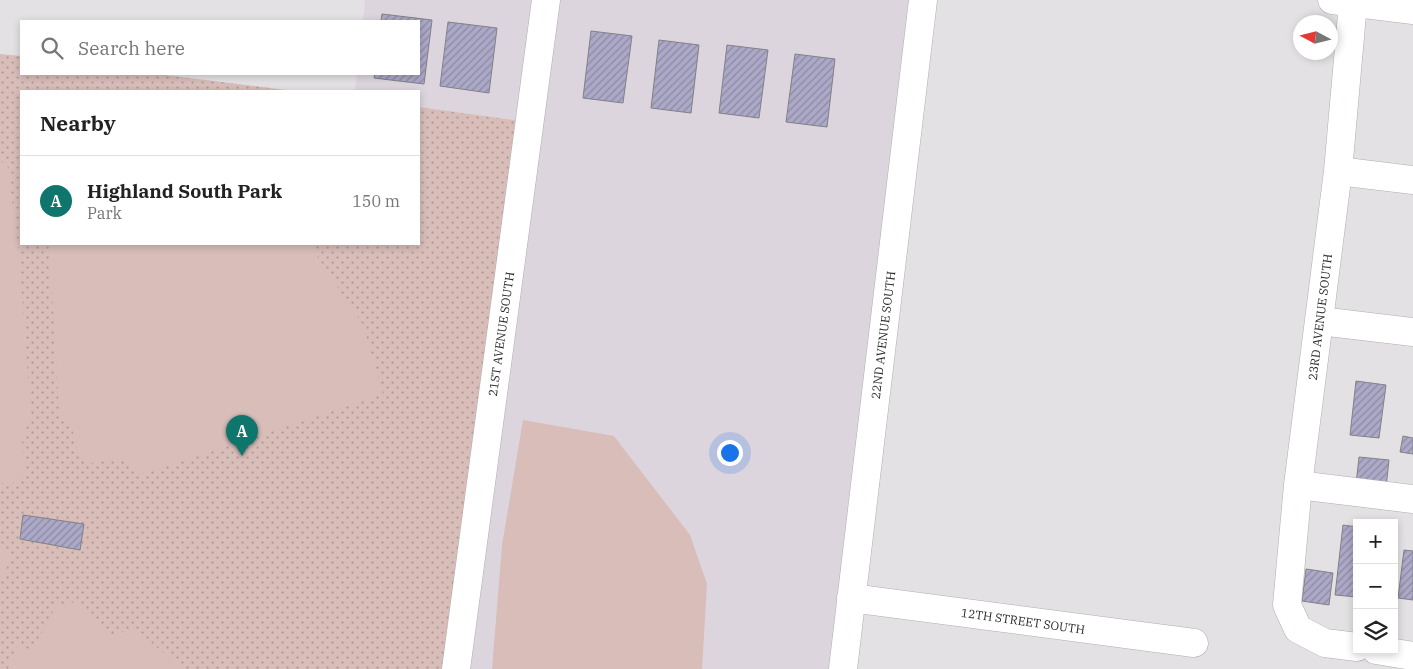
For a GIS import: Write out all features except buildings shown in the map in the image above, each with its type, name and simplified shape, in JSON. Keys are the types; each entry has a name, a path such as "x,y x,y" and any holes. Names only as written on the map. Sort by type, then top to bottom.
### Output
{"street":[{"name":"21ST AVENUE SOUTH","path":"456,669 546,0"},
{"name":"22ND AVENUE SOUTH","path":"843,669 922,0"},
{"path":"1343,1 1413,10"},
{"name":"23RD AVENUE SOUTH","path":"1343,1 1338,171 1298,485 1287,605 1298,629 1326,643 1353,647"},
{"path":"1338,171 1413,180"},
{"path":"1320,321 1413,332"},
{"path":"1298,485 1413,499"},
{"name":"12TH STREET SOUTH","path":"852,598 1194,644"},
{"path":"1398,654 1413,656"}],"shaded area":[{"path":"365,0 923,0 843,669 456,669 529,122 420,107 420,90 355,90 357,75 420,75 420,20 363,20"},
{"path":"0,54 20,56 20,75 165,75 286,90 20,90 20,245 420,245 420,107 529,122 455,669 0,669"},
{"path":"7,161 19,254 31,414 22,441 26,471 12,484 0,483 0,163"},
{"path":"49,245 310,245 363,325 383,394 142,474 126,459 92,463 78,453 71,424 59,412"},
{"path":"523,420 614,436 690,535 707,584 702,669 492,669 502,545"},
{"path":"0,545 4,546 11,557 0,583"},
{"path":"75,602 110,635 135,629 183,669 8,669 17,646 33,650 56,606"}],"place":[{"name":"Highland South Park","path":"242,456"}]}
